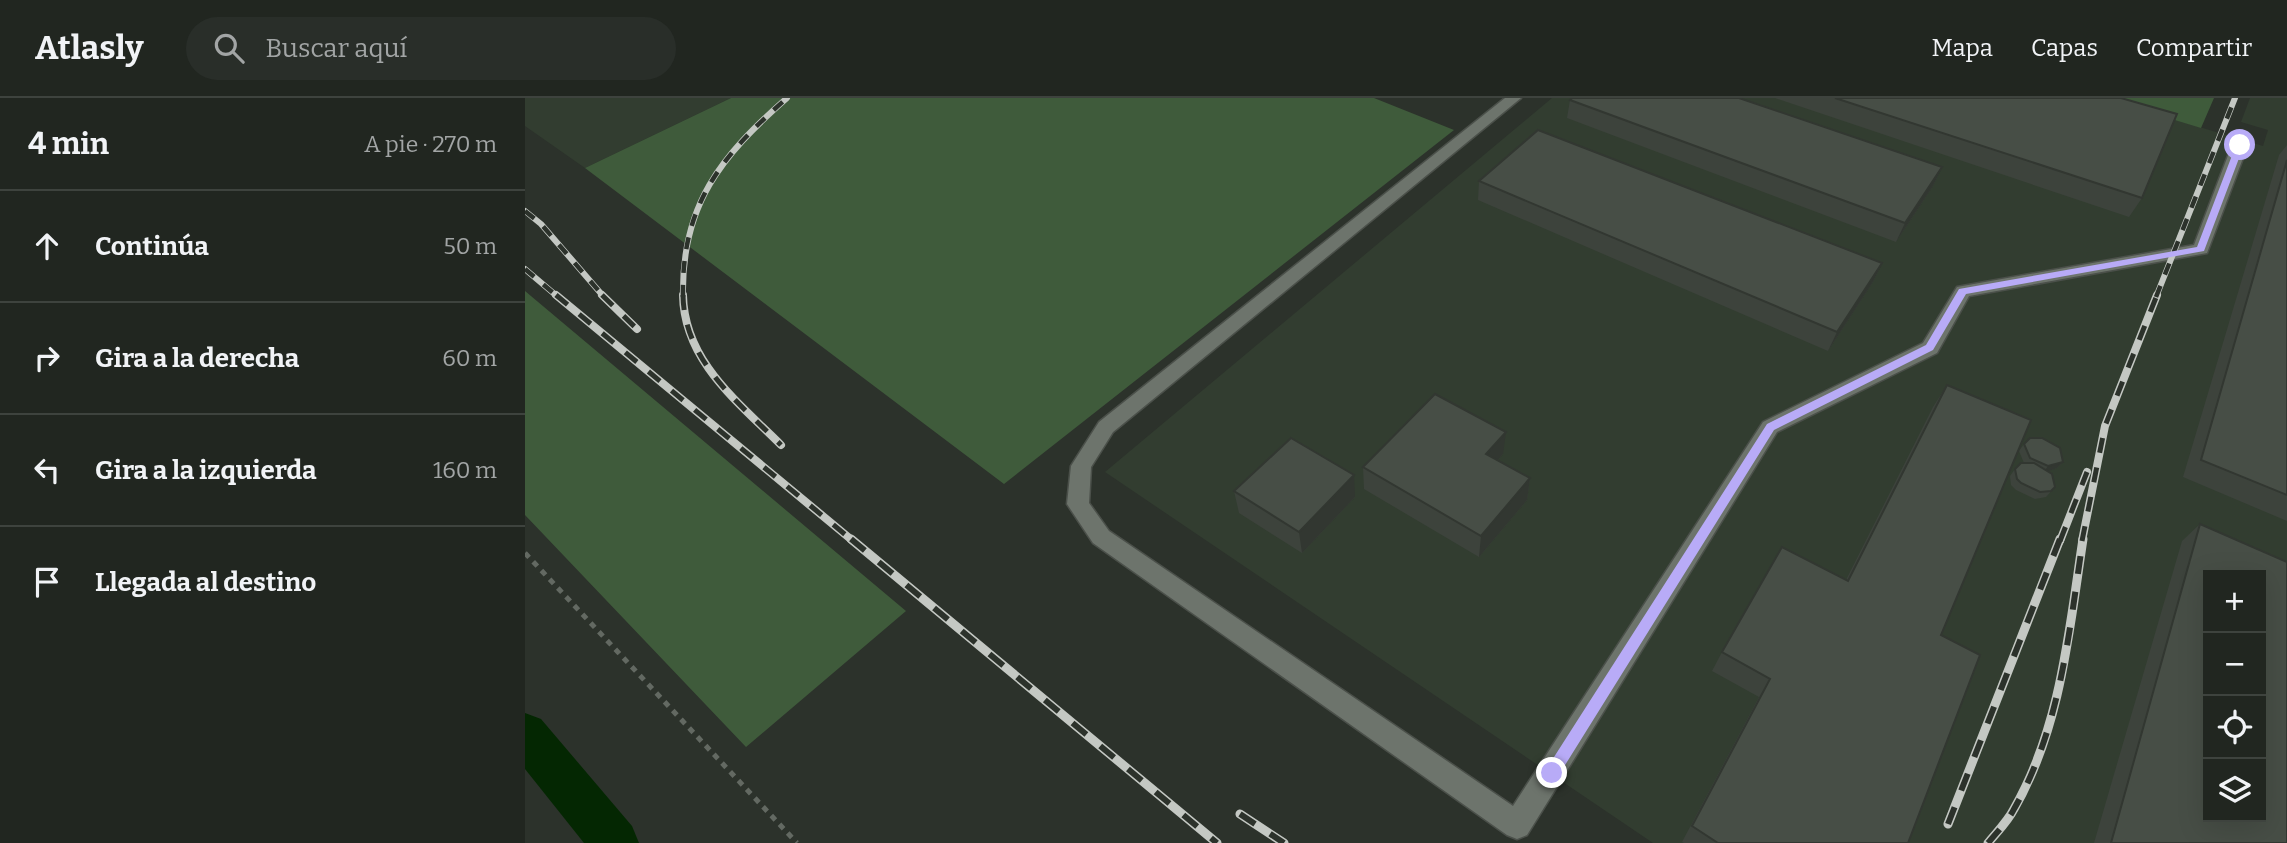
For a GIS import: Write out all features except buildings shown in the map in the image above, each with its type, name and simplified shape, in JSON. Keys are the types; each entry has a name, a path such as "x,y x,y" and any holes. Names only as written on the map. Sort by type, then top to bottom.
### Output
{"lane":[{"path":"1514,98 1106,427 1081,466 1078,504 1101,537 1517,825 1770,427 1930,348 1963,291 2201,249 2240,145"}],"path":[{"path":"525,553 797,843"}],"shaded area":[{"path":"525,98 731,98 585,168 525,126"},
{"path":"1552,98 2102,98 2263,146 2268,130 2241,122 2250,98 2287,98 2287,843 1653,843 1105,472"}],"green space":[{"path":"731,98 1374,98 1454,130 1004,484 585,168"},
{"path":"2102,98 2214,98 2201,128"},
{"path":"525,291 906,611 746,747 525,515"}],"waterway":[{"path":"525,734 615,843"}],"railway":[{"path":"683,295 684,264 689,235 710,185 743,141 787,98"},
{"path":"2156,297 2235,98"},
{"path":"525,211 541,224 604,297"},
{"path":"525,269 558,297"},
{"path":"556,295 853,541"},
{"path":"683,295 686,319 703,360 731,396 781,445"},
{"path":"2082,541 2105,426 2157,295"},
{"path":"604,297 637,329"},
{"path":"2060,541 2087,472"},
{"path":"851,539 1217,843"},
{"path":"1948,824 2060,539"},
{"path":"1988,843 2012,813 2043,745 2061,678 2083,539"},
{"path":"1240,814 1284,843"}],"route":[{"path":"1552,773 1770,427 1930,348 1963,291 2201,249 2240,145"}]}
